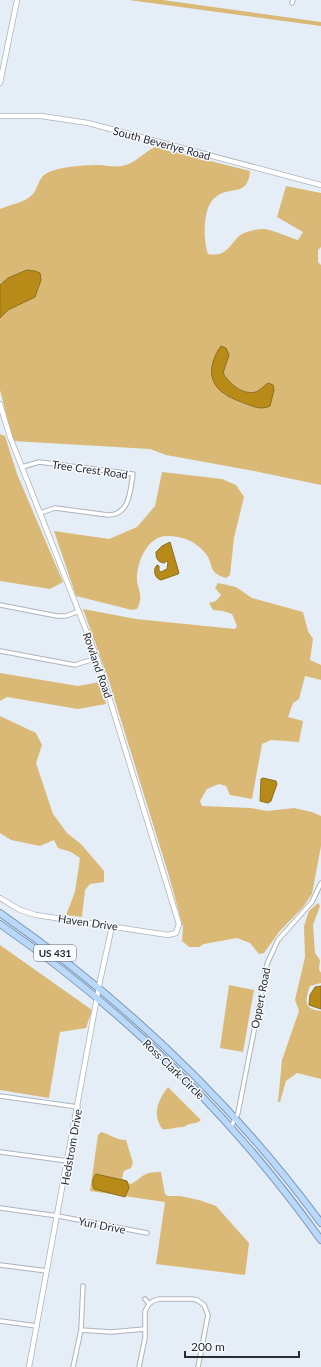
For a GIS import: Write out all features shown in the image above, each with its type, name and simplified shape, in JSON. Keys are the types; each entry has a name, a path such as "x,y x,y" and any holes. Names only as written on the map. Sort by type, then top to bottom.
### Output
{"highway":[{"name":"Ross Clark Circle","path":"0,913 68,962 99,987 178,1059 236,1119 301,1196 321,1223"},
{"name":"Ross Clark Circle","path":"0,924 65,972 98,999 166,1060 231,1128 294,1203 321,1240"},
{"path":"294,1203 301,1196"}],"street":[{"path":"0,83 17,0"},
{"name":"South Beverlye Road","path":"0,116 41,116 88,123 321,185"},
{"name":"Rowland Road","path":"0,404 10,437 97,658 179,924 178,931"},
{"name":"Tree Crest Road","path":"22,467 39,462 133,474 127,503 123,510 116,514 108,515 55,508 40,513"},
{"path":"0,605 57,616 66,616 79,611"},
{"path":"0,651 75,665 97,658"},
{"name":"Oppert Road","path":"231,1128 236,1119 267,964 278,940 312,902 321,883"},
{"name":"Haven Drive","path":"0,898 29,914 168,934 174,934 178,931"},
{"name":"Hedstrom Drive","path":"29,1367 68,1162 99,987 112,926"},
{"path":"0,1096 78,1107"},
{"path":"0,1152 68,1162"},
{"name":"Yuri Drive","path":"0,1208 58,1216 147,1233"},
{"path":"0,1265 47,1272"},
{"path":"73,1367 81,1330 84,1286"},
{"path":"139,1367 145,1338 145,1311 149,1304 159,1299 192,1298 206,1303 208,1318 198,1367"},
{"path":"145,1299 149,1304"},
{"path":"0,1321 37,1326"},
{"path":"81,1330 111,1332 145,1329"}],"shaded area":[{"path":"129,0 163,0 321,22 321,26"},
{"path":"155,147 250,171 249,179 242,188 222,193 212,200 206,214 205,223 205,240 208,254 214,255 226,251 238,237 255,230 265,229 298,240 303,232 277,217 286,186 321,193 321,247 318,250 318,262 321,265 321,485 166,455 150,449 13,441 0,390 0,318 8,310 25,302 2,282 0,285 0,209 30,197 42,177 49,172 63,168 80,166 127,165","holes":["222,346 229,355 223,373 226,378 234,386 244,391 250,392 260,389 270,406 265,408 252,407 232,399 222,393"]},
{"path":"27,270 40,273 41,280 35,297 8,310 0,318 0,285 8,278"},
{"path":"221,346 226,348 229,355 223,373 226,377 232,384 245,392 255,392 260,390 268,383 273,385 274,390 270,406 261,408 252,406 231,398 219,390 212,378 212,371 213,362"},
{"path":"0,434 5,436 17,474 63,582 50,589 0,581"},
{"path":"162,472 222,479 236,485 244,497 234,538 230,575 226,578 216,574 206,554 194,543 179,537 168,536 155,539 142,556 137,576 140,600 137,609 132,610 76,596 54,531 109,539 137,527 155,506"},
{"path":"170,542 179,573 161,580 155,575 155,568 157,565 159,566 159,571 161,572 167,569 168,562 167,561 164,563 158,561 156,552 162,546"},
{"path":"218,583 236,587 252,598 303,612 308,631 313,639 310,660 321,665 321,680 305,676 299,699 293,703 288,717 303,721 299,742 271,740 262,744 252,799 230,795 226,786 219,784 207,789 200,801 202,806 251,808 267,811 294,808 312,812 321,816 321,846 312,894 303,907 279,932 264,953 259,954 250,943 237,938 204,944 199,947 189,947 182,941 183,927 169,876 109,681 83,609 136,619 235,629 237,626 232,614 213,610 209,603 216,601 221,595 215,588"},
{"path":"0,673 78,686 100,682 106,704 78,709 7,697 0,701"},
{"path":"0,716 36,733 42,745 36,763 53,814 67,833 81,844 104,871 104,882 90,884 85,890 82,917 66,915 75,892 80,858 71,852 58,848 54,840 40,846 11,840 0,833"},
{"path":"263,778 276,781 277,784 271,801 268,803 260,801 261,779"},
{"path":"318,903 320,906 313,925 315,953 320,960 319,969 321,973 321,983 310,986 307,996 307,1003 311,1008 321,1011 321,1079 297,1073 286,1081 280,1102 278,1102 282,1060 299,1011 295,1000 305,957 304,926 309,911"},
{"path":"0,945 92,1010 86,1028 60,1032 49,1098 0,1090"},
{"path":"229,985 254,990 243,1052 220,1048"},
{"path":"321,986 321,1009 309,1005 310,995 315,987"},
{"path":"168,1087 201,1120 197,1123 189,1124 184,1127 162,1129 157,1118 157,1113 161,1097"},
{"path":"101,1132 126,1140 133,1163 131,1168 124,1171 122,1178 130,1184 146,1174 161,1172 165,1194 168,1196 180,1196 199,1200 216,1206 249,1243 245,1275 156,1264 165,1202 90,1191 98,1135"},
{"path":"96,1174 127,1181 129,1188 125,1197 94,1189 93,1182"}]}
